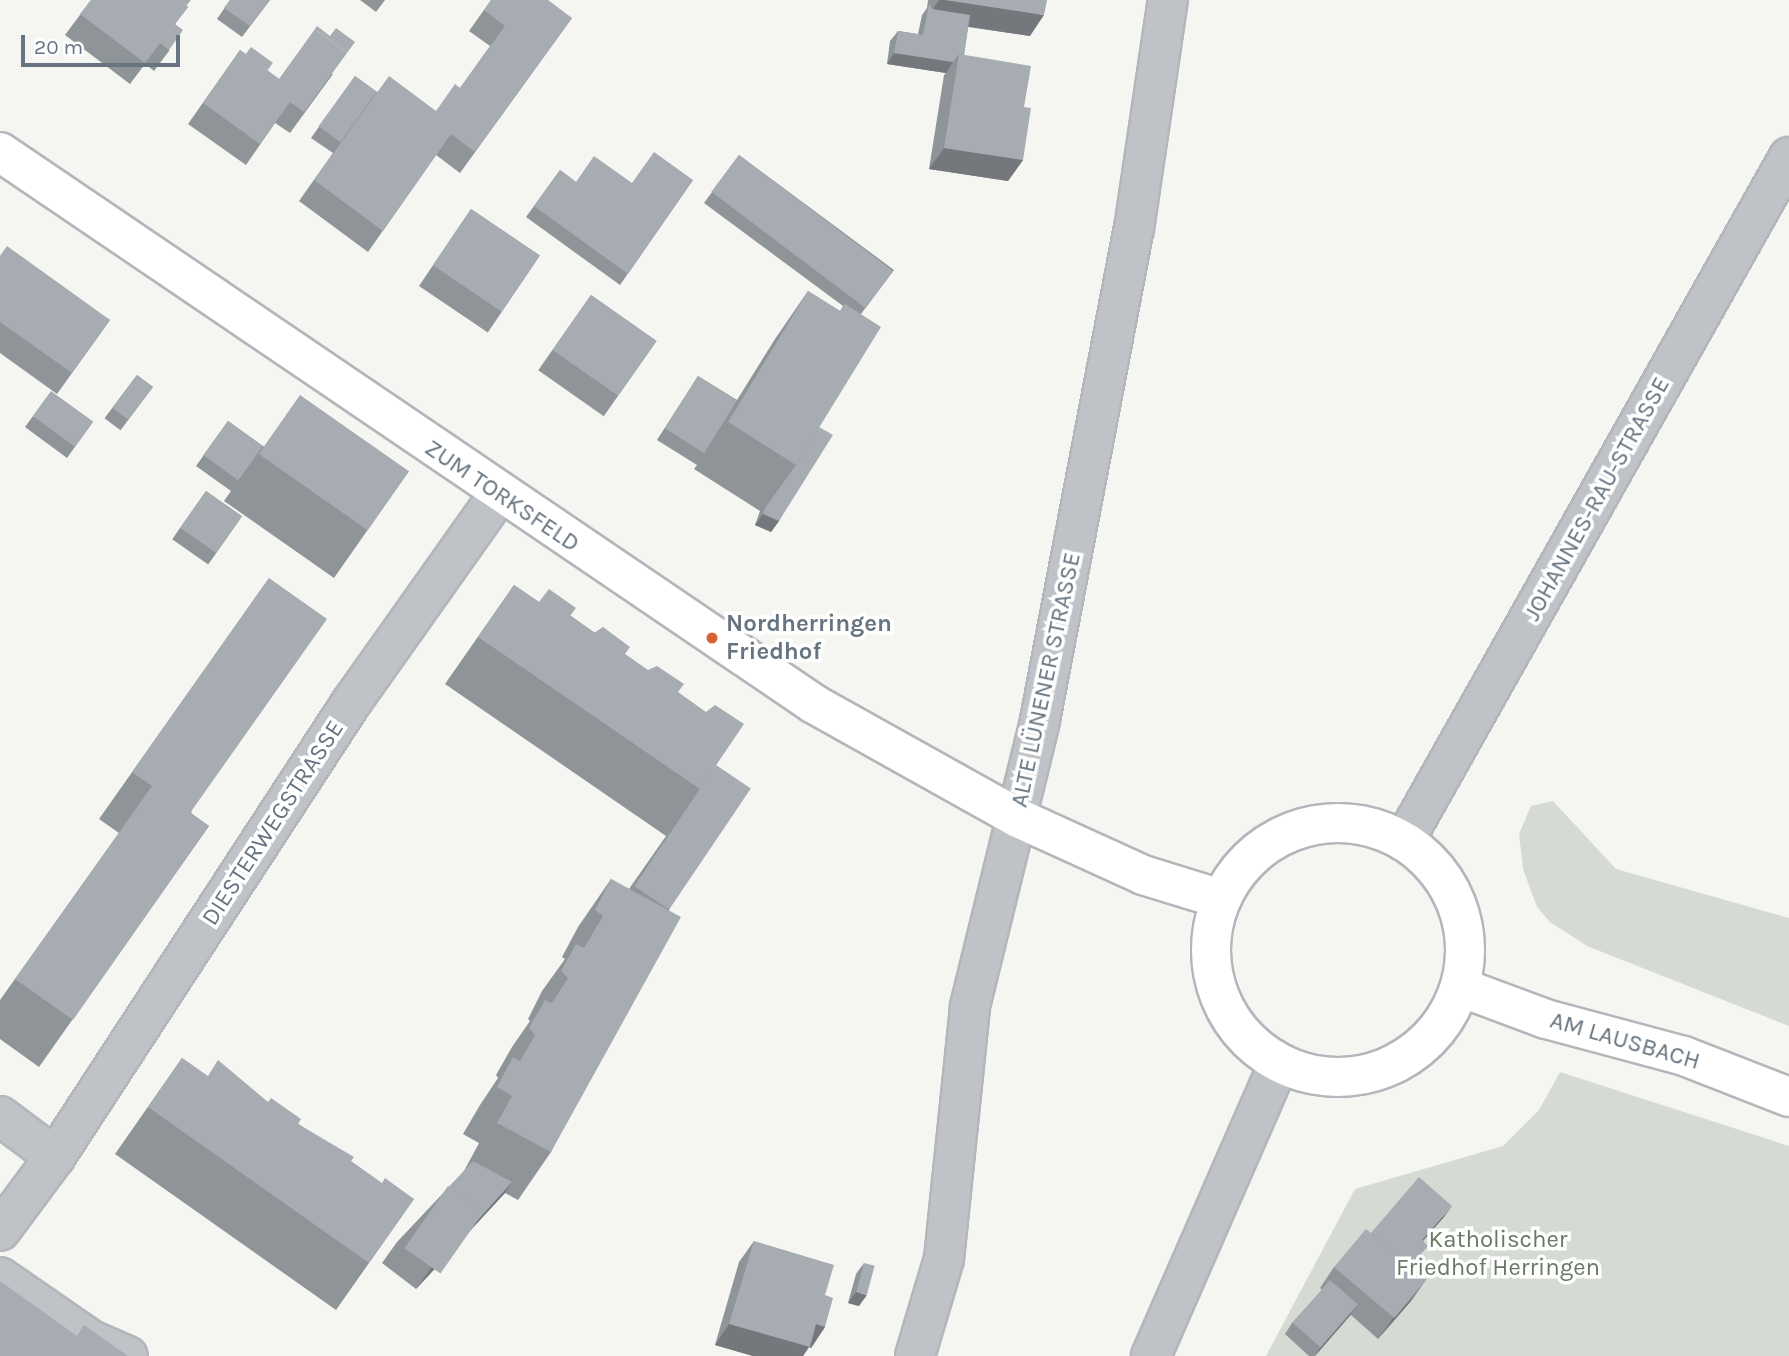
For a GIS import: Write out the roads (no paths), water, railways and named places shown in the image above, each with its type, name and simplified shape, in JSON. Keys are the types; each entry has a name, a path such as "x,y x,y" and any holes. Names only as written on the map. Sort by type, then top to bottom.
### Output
{"main road":[{"name":"ZUM TORKSFELD","path":"0,152 499,494 814,704 1018,818"},
{"path":"1018,818 1143,874 1221,899"},
{"path":"1326,823 1353,824 1404,841 1436,868 1458,904 1466,946 1460,987 1433,1035 1388,1068 1333,1077 1279,1063 1242,1034 1217,993 1210,946 1221,899 1252,855 1300,829 1326,823"},
{"name":"AM LAUSBACH","path":"1460,987 1546,1019 1684,1056 1789,1097"}],"street":[{"name":"ALTE LÜNENER STRASSE","path":"915,1356 944,1259 970,1006 1018,818 1132,243 1168,0"},
{"name":"JOHANNES-RAU-STRASSE","path":"1404,841 1789,157"},
{"name":"DIESTERWEGSTRASSE","path":"0,1231 55,1157 351,703 499,494"},
{"path":"1151,1356 1279,1063"},
{"path":"0,1115 55,1157"},
{"path":"0,1277 91,1339 128,1356"}],"place":[{"name":"Nordherringen Friedhof","path":"712,638"}],"park label":[{"name":"Katholischer Friedhof Herringen","path":"1498,1254"}]}
